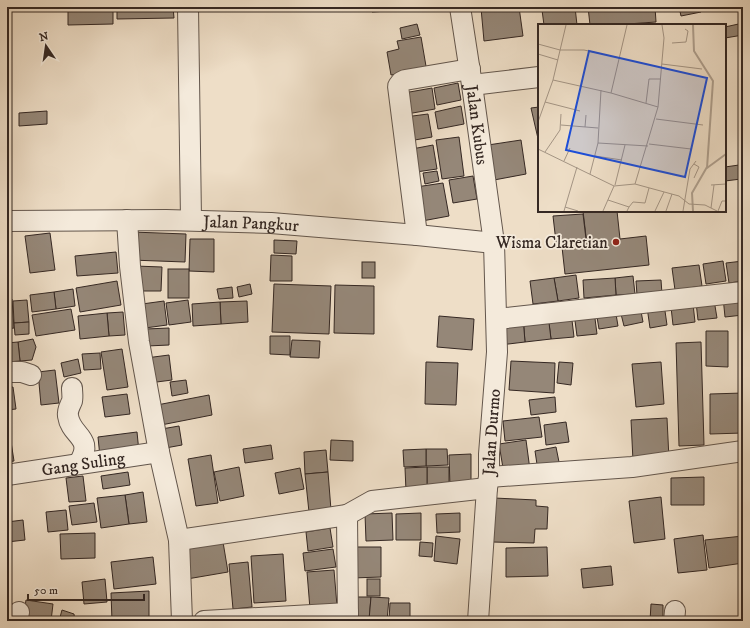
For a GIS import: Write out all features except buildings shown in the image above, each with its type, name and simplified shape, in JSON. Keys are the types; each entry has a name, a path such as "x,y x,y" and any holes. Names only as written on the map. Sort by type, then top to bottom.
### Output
{"street":[{"path":"188,7 191,220"},
{"name":"Jalan Kubus","path":"460,7 494,243"},
{"path":"417,235 398,86 401,82 405,80 471,77 538,77"},
{"name":"Jalan Pangkur","path":"7,220 191,220 270,223 494,243"},
{"path":"127,220 130,266 139,342 159,452 179,540 182,621"},
{"name":"Jalan Durmo","path":"478,621 497,352 494,243"},
{"path":"496,319 743,292"},
{"path":"7,372 22,372 31,375"},
{"path":"72,388 72,399 68,415 85,448 84,456 79,463"},
{"path":"179,540 347,515 372,502 488,483 632,467 743,451"},
{"name":"Gang Suling","path":"7,475 159,452"},
{"path":"204,621 348,617 347,515"}],"place":[{"name":"Wisma Claretian","path":"616,242"}]}
